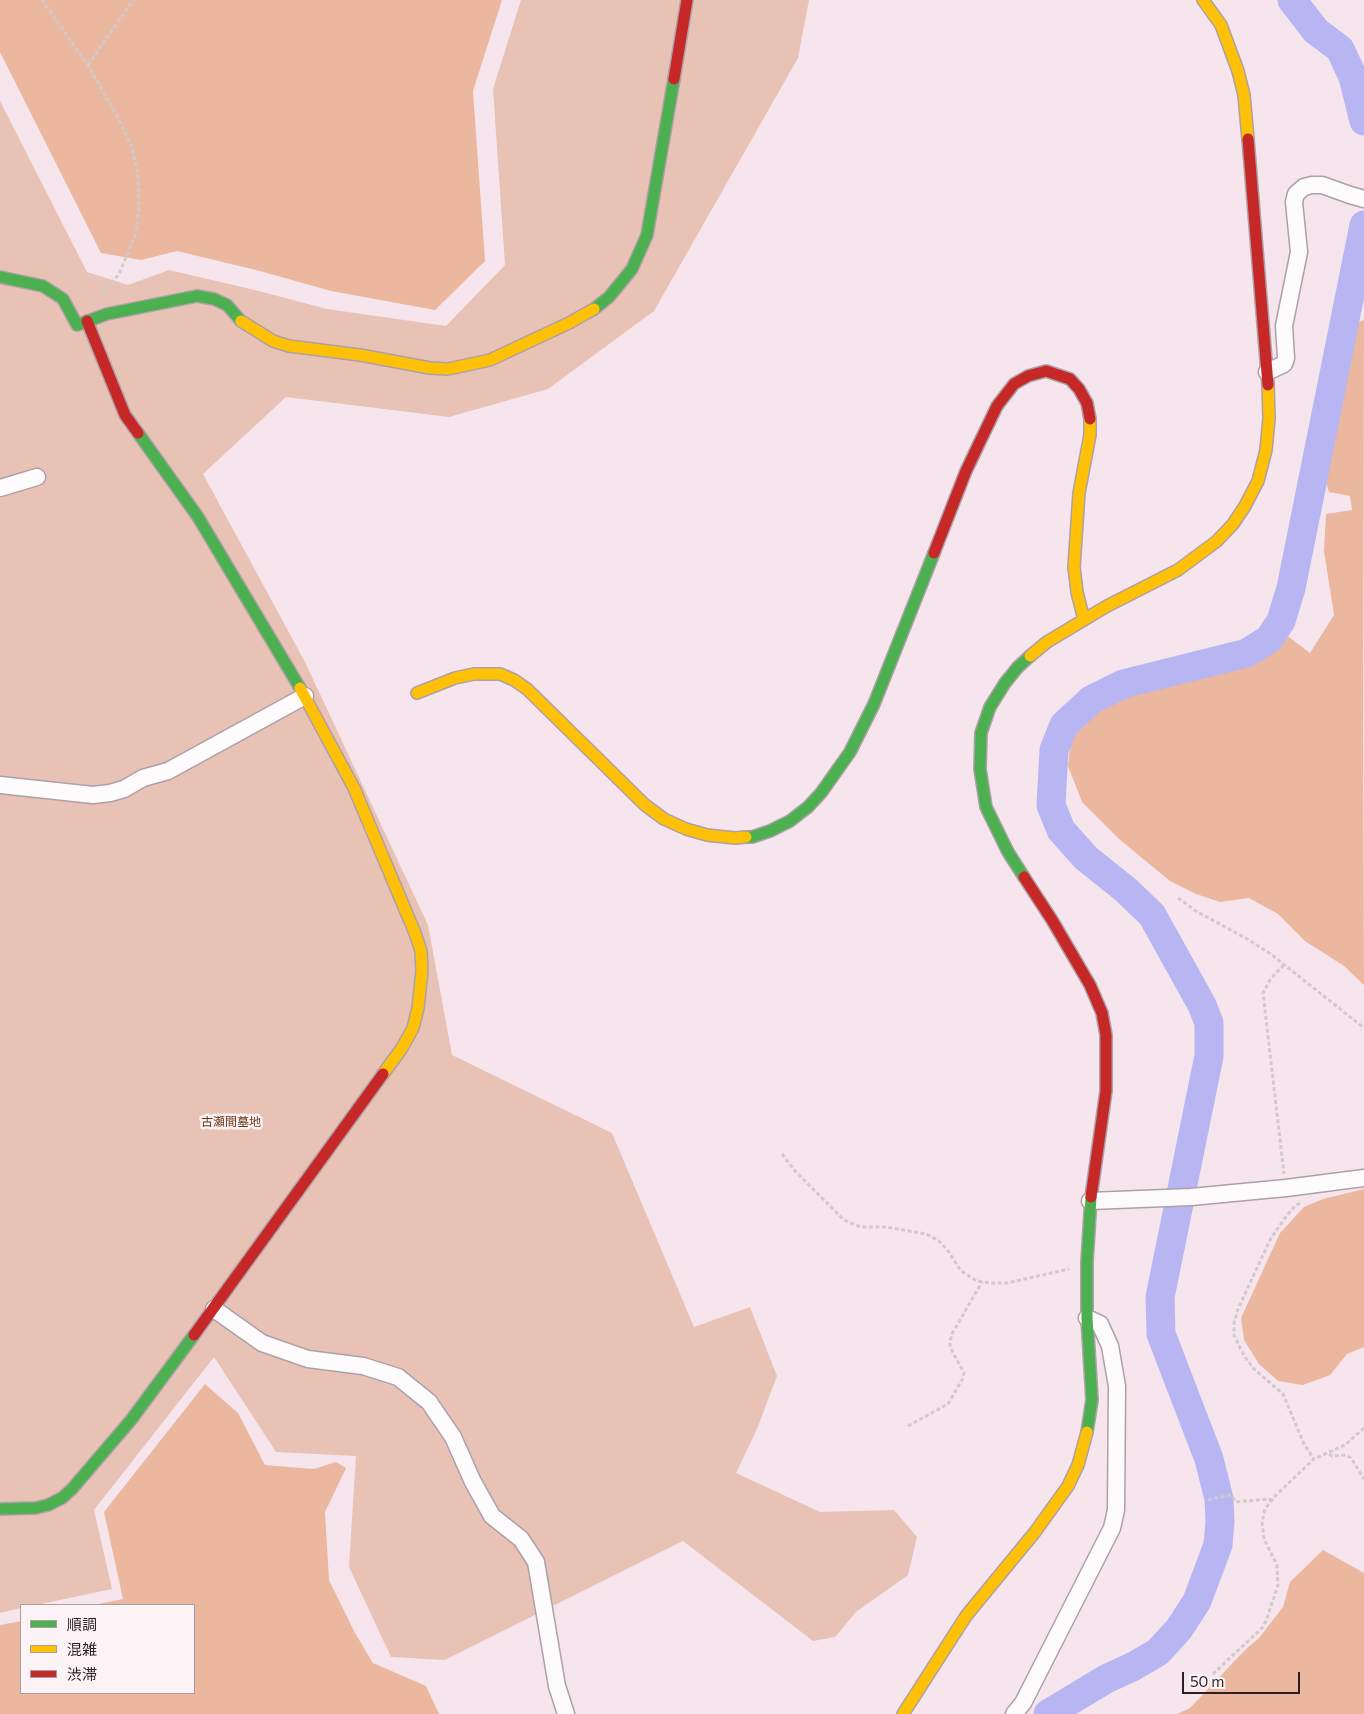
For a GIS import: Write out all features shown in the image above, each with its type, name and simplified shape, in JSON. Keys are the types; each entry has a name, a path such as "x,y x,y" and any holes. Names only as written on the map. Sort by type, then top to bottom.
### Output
{"street":[{"path":"0,277 43,286 63,299 77,325 107,314 197,296 214,299 227,305 244,324 273,341 289,346 360,355 430,368 448,369 479,364 490,360 592,311 622,283 640,254 647,235 686,0"},
{"path":"902,1714 966,1616 1052,1511 1068,1486 1078,1465 1090,1426 1092,1400 1087,1267 1090,1201 1106,1091 1107,1054 1102,1013 1080,966 1008,852 986,807 980,769 981,733 990,707 1005,683 1032,654 1084,620 1178,570 1217,541 1233,524 1245,506 1258,481 1266,450 1269,418 1267,372 1244,95 1236,64 1221,25 1203,0"},
{"path":"1267,372 1284,364 1286,358 1285,319 1299,252 1294,202 1296,194 1304,187 1322,185 1359,198"},
{"path":"0,1509 28,1509 48,1505 62,1498 72,1489 131,1420 214,1309 402,1048 413,1028 418,1008 422,971 421,951 415,933 354,788 304,696 198,517 125,415 87,321"},
{"path":"417,693 455,678 485,673 500,674 514,680 527,689 645,805 664,819 686,829 707,835 735,838 752,837 790,821 821,794 850,752 874,704 966,471 997,406 1014,384 1028,376 1046,370 1070,379 1087,404 1090,417 1090,435 1079,493 1074,567 1077,592 1084,620"},
{"path":"0,488 37,477"},
{"path":"0,785 93,795 110,793 143,778 168,771 304,696"},
{"path":"1090,1201 1191,1197 1364,1178"},
{"path":"214,1309 262,1343 308,1359 363,1366 398,1377 429,1402 453,1437 473,1482 492,1516 521,1539 536,1562 557,1686 566,1714"},
{"path":"1014,1714 1023,1704 1112,1528 1116,1510 1117,1386 1110,1346 1100,1324 1088,1318"}],"path":[{"path":"42,0 88,65 131,145 138,174 139,207 136,233 119,274 101,296"},
{"path":"88,65 133,0"},
{"path":"1178,898 1196,911 1249,940 1364,1028"},
{"path":"1284,965 1271,978 1263,993 1286,1188"},
{"path":"782,1154 795,1171 844,1220 861,1227 886,1227 926,1234 939,1241 948,1251 960,1271 967,1276 983,1281 1007,1283 1071,1268 1087,1267"},
{"path":"1302,1202 1295,1206 1271,1238 1238,1308 1234,1324 1234,1335 1238,1346 1249,1363 1283,1394 1304,1444 1314,1460"},
{"path":"908,1426 948,1404 963,1378 964,1373 950,1347 950,1341 953,1332 983,1281"},
{"path":"1213,1674 1262,1628 1278,1585 1277,1565 1264,1539 1262,1522 1265,1509 1314,1460 1345,1445 1364,1428"},
{"path":"1329,1454 1332,1456 1346,1455 1364,1479"},
{"path":"1208,1500 1231,1495 1236,1502 1272,1500"}],"green space":[{"name":"古瀬間墓地","path":"521,0 809,0 798,58 654,311 548,389 449,417 286,397 203,474 305,662 428,925 452,1055 612,1133 694,1327 750,1307 777,1376 757,1429 736,1473 820,1512 894,1510 917,1537 908,1575 856,1612 835,1637 813,1641 683,1541 445,1660 391,1657 349,1567 356,1456 276,1452 214,1357 94,1510 112,1589 41,1604 20,1604 20,1608 0,1613 0,101 87,272 128,285 169,270 327,309 446,326 505,265 493,89"}],"shaded area":[{"path":"0,0 502,0 473,91 485,261 435,310 331,291 260,271 177,251 141,260 101,253 0,52"},
{"path":"1364,320 1364,985 1344,966 1305,941 1278,914 1249,898 1220,902 1196,894 1170,881 1119,839 1082,802 1068,766 1071,738 1090,719 1093,710 1134,688 1184,677 1243,660 1286,635 1310,653 1334,615 1324,551 1326,514 1352,510 1350,496 1329,492 1322,471 1352,325"},
{"path":"1364,1189 1364,1347 1347,1354 1330,1375 1303,1385 1278,1381 1259,1364 1244,1340 1241,1318 1280,1233 1304,1207 1323,1199"},
{"path":"205,1384 238,1413 265,1465 314,1469 336,1462 346,1468 325,1512 329,1580 355,1633 373,1663 426,1686 439,1714 0,1714 0,1625 20,1621 20,1694 195,1694 195,1604 99,1604 123,1599 104,1512"},
{"path":"1323,1550 1364,1573 1364,1714 1177,1714 1190,1708 1246,1649 1259,1638 1283,1607 1290,1582"}],"waterway":[{"path":"1292,0 1316,31 1340,49 1353,77 1364,121"},
{"path":"1048,1714 1106,1679 1158,1652 1179,1629 1197,1601 1218,1545 1220,1522 1219,1499 1209,1459 1161,1334 1160,1297 1209,1056 1209,1023 1202,1005 1152,915 1126,890 1086,858 1061,830 1051,805 1054,750 1064,725 1091,700 1123,684 1247,653 1269,639 1281,621 1291,588 1364,225"}],"traffic: fast":[{"path":"594,309 609,297 632,269 647,235 674,79"},
{"path":"0,277 43,286 63,299 77,325 107,314 197,296 214,299 227,305 241,321"},
{"path":"138,433 198,517 300,688"},
{"path":"746,837 770,831 790,821 808,807 821,793 850,752 874,704 934,553"},
{"path":"1024,877 1008,852 986,807 980,769 981,733 990,707 1005,683 1030,656"},
{"path":"1087,1432 1092,1400 1087,1318 1087,1262 1091,1197"},
{"path":"0,1509 36,1508 48,1505 62,1498 72,1489 131,1420 194,1335"}],"traffic: slow":[{"path":"1203,0 1221,25 1238,71 1244,95 1248,139"},
{"path":"241,321 273,341 289,346 360,355 430,368 448,369 490,360 569,323 594,309"},
{"path":"1030,656 1047,642 1107,606 1178,570 1217,541 1233,524 1258,481 1266,450 1269,418 1268,385"},
{"path":"1084,620 1077,592 1074,567 1079,493 1090,435 1090,419"},
{"path":"417,693 455,678 474,674 500,674 514,680 527,689 645,805 664,819 686,829 707,835 735,838 746,837"},
{"path":"300,688 354,788 421,951 422,971 418,1008 413,1028 402,1048 383,1074"},
{"path":"903,1714 966,1616 1035,1532 1068,1486 1078,1465 1087,1432"}],"traffic: jam":[{"path":"674,79 687,0"},
{"path":"1248,139 1268,385"},
{"path":"87,321 125,415 138,433"},
{"path":"934,553 966,471 997,406 1014,384 1028,376 1046,371 1070,379 1079,389 1087,403 1090,419"},
{"path":"1024,877 1090,985 1102,1013 1106,1035 1106,1091 1091,1197"},
{"path":"194,1335 383,1074"}]}
